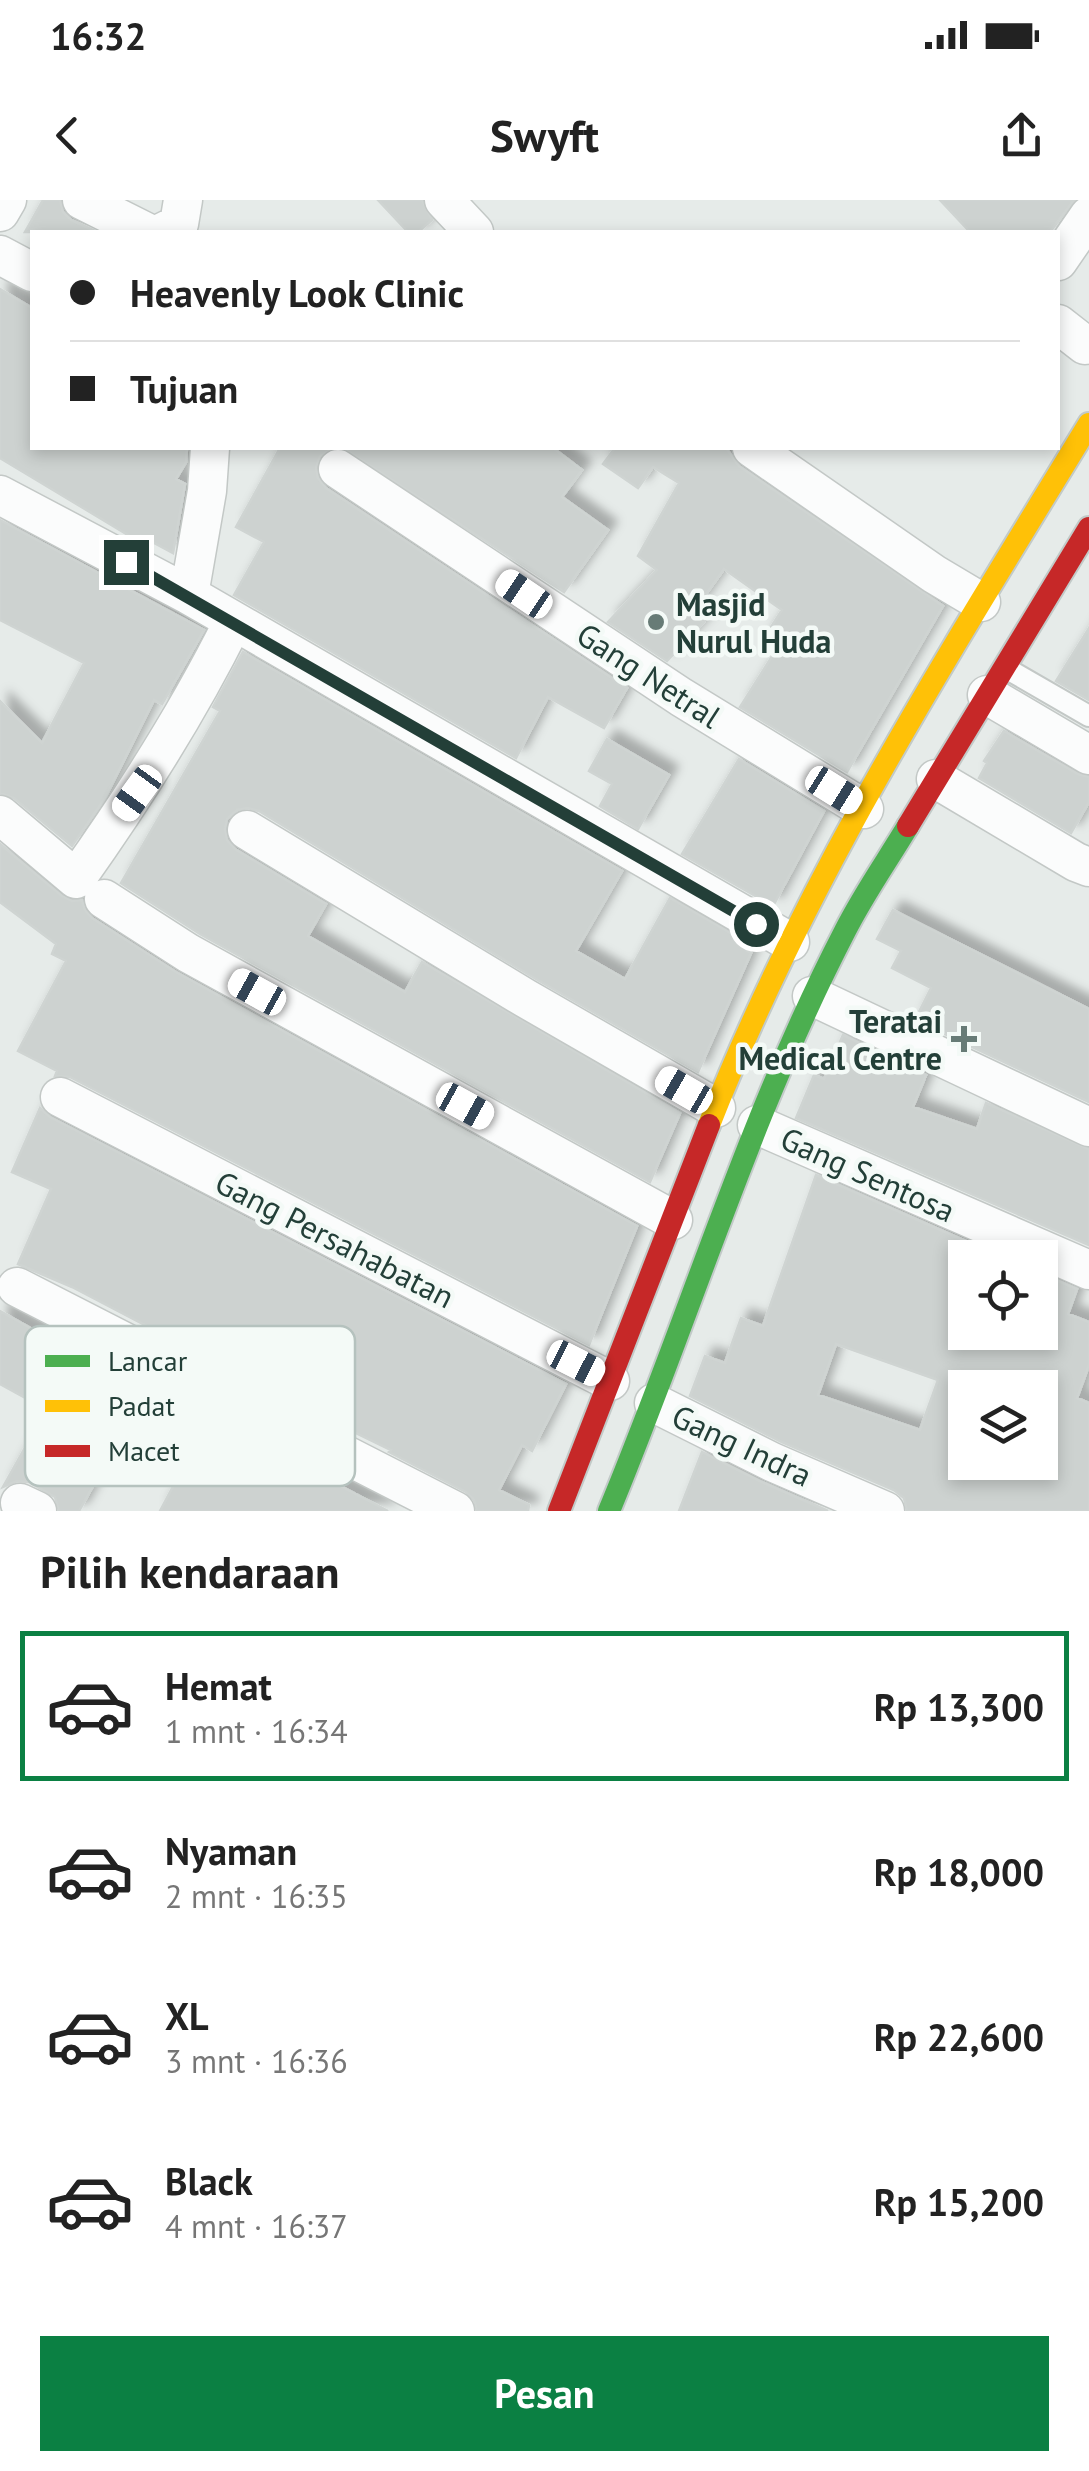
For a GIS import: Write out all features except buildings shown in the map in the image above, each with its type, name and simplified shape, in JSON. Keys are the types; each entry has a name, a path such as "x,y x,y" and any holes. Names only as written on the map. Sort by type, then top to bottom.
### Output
{"main road":[{"path":"559,1511 716,1108 790,942 835,855 981,602 1089,424"},
{"path":"609,1511 654,1404 757,1125 812,996 846,928 1087,534"}],"street":[{"path":"0,212 7,200"},
{"path":"82,200 142,230"},
{"path":"167,230 179,224 183,200"},
{"path":"444,200 472,230"},
{"path":"1060,258 1089,216"},
{"path":"0,255 30,271"},
{"path":"189,596 210,450"},
{"path":"755,450 981,602"},
{"name":"Gang Netral","path":"338,469 681,696 864,808"},
{"path":"0,495 189,596 790,942"},
{"path":"90,889 137,793 198,693 233,622"},
{"path":"995,681 1089,755"},
{"path":"936,779 1089,866"},
{"path":"0,815 90,889 188,954 673,1220"},
{"path":"247,830 716,1108"},
{"path":"812,996 1089,1127"},
{"name":"Gang Persahabatan","path":"60,1096 610,1381"},
{"name":"Gang Sentosa","path":"757,1125 1089,1270"},
{"path":"17,1288 91,1326"},
{"name":"Gang Indra","path":"654,1404 772,1462 885,1511"},
{"path":"355,1460 454,1511"}],"lane":[{"path":"995,681 1089,716"}],"traffic: fast":[{"path":"609,1511 779,1073 852,918 908,826"}],"traffic: slow":[{"path":"709,1125 748,1033 835,854 934,680 1089,424"}],"traffic: jam":[{"path":"908,826 1089,528"},
{"path":"559,1511 709,1125"}],"place":[{"name":"Masjid Nurul Huda","path":"656,622"},
{"name":"Teratai Medical Centre","path":"964,1039"}],"route":[{"path":"126,562 756,924"}]}
